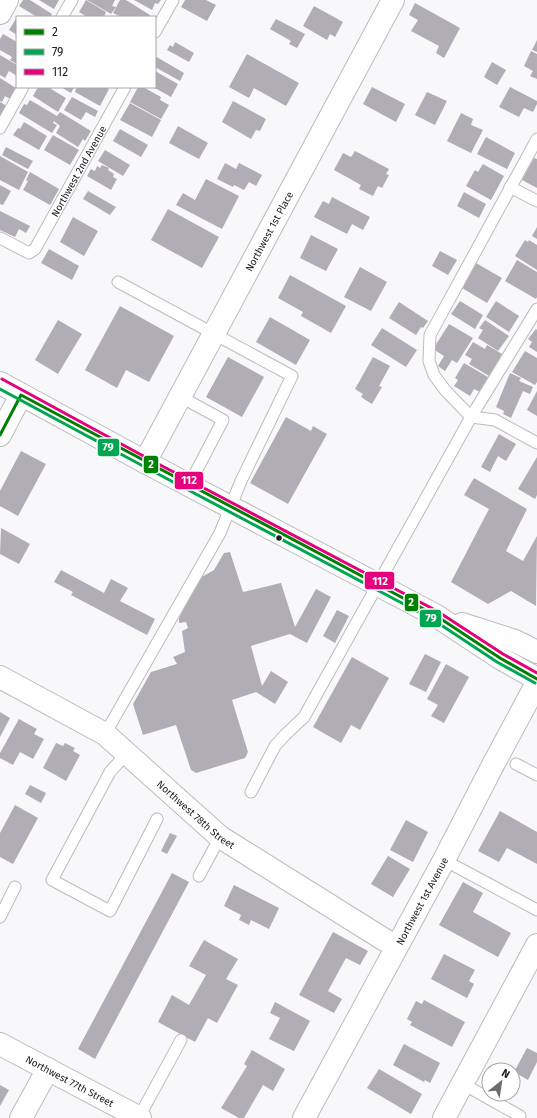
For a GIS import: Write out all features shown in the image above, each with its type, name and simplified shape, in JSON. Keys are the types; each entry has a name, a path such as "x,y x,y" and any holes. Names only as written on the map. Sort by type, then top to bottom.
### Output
{"street":[{"path":"0,13 7,0"},
{"name":"Northwest 1st Place","path":"145,462 392,0"},
{"path":"0,383 145,462 435,615 500,658 537,678"},
{"path":"0,435 21,395"},
{"path":"435,615 515,641 537,652"},
{"name":"Northwest 78th Street","path":"0,677 105,734 220,837 396,947"},
{"name":"Northwest 1st Avenue","path":"304,1118 444,860 537,682"},
{"path":"444,1118 537,945"},
{"name":"Northwest 77th Street","path":"0,1044 140,1118"},
{"path":"21,1118 48,1069"}],"lane":[{"path":"63,16 72,0"},
{"path":"156,30 173,0"},
{"path":"0,128 22,88"},
{"name":"Northwest 2nd Avenue","path":"0,238 29,253 35,249 124,88"},
{"path":"537,138 430,335 429,361 434,375 445,390 471,417 495,420 537,443"},
{"path":"510,187 537,202"},
{"path":"105,734 220,533 241,481 292,376 118,282"},
{"path":"251,792 275,746 304,717 471,417 537,309"},
{"path":"180,397 223,420 189,485"},
{"path":"127,753 110,772 52,880 110,911 156,819"},
{"path":"516,764 537,775"},
{"path":"199,876 220,837"},
{"path":"444,860 537,910"},
{"path":"0,917 15,887"},
{"path":"140,1118 181,1040"},
{"path":"462,1084 520,1116"}],"building":[{"path":"23,0 30,0 52,14 51,16 35,16 19,6"},
{"path":"39,0 59,0 54,9"},
{"path":"86,0 106,12 104,16 85,16 79,12"},
{"path":"87,0 115,0 112,6 116,7 111,14"},
{"path":"120,0 126,0 150,15 119,16 113,13"},
{"path":"134,0 161,0 158,4 155,3 152,10"},
{"path":"185,0 206,0 216,5 207,21 181,7"},
{"path":"415,3 460,28 444,58 436,53 439,46 411,31 418,20 409,15"},
{"path":"314,6 343,22 335,37 330,34 327,40 303,26"},
{"path":"16,19 16,34 9,30"},
{"path":"276,19 305,34 297,48 289,44 291,41 270,29"},
{"path":"3,34 16,41 16,63 10,60 12,57 0,50 0,39"},
{"path":"537,40 537,52 532,50"},
{"path":"175,42 194,53 189,62 167,50 170,45 173,47"},
{"path":"531,51 537,54 537,79 530,76 533,71 524,66"},
{"path":"247,54 299,83 286,106 254,88 249,98 229,87"},
{"path":"0,55 16,64 16,75 9,71 5,78 0,75"},
{"path":"156,57 184,73 180,81 156,68"},
{"path":"492,62 506,70 497,85 484,77"},
{"path":"156,72 178,84 171,97 155,88"},
{"path":"0,78 16,88 10,99 5,96 2,102 0,101"},
{"path":"372,87 405,104 396,122 363,104"},
{"path":"510,87 537,101 533,112 524,108 519,117 499,107"},
{"path":"37,88 52,88 66,98 58,112 33,96"},
{"path":"63,88 74,88 71,93"},
{"path":"77,88 109,89 100,106 75,92"},
{"path":"137,88 145,88 161,97 160,100 169,105 161,119 130,102"},
{"path":"427,92 447,101 435,125 415,115"},
{"path":"72,97 98,111 95,117 86,112 81,120 64,110"},
{"path":"30,100 57,116 60,112 91,131 85,141 83,139 78,147 56,133 60,126 54,121 53,123 57,125 52,133 19,113 24,104 27,105"},
{"path":"233,101 266,119 260,131 256,130 251,139 222,122"},
{"path":"0,102 7,106 0,119"},
{"path":"130,103 161,120 152,137 120,120"},
{"path":"461,113 473,119 471,125 483,130 471,153 447,141"},
{"path":"24,122 47,136 39,150 13,135 18,128 20,129"},
{"path":"178,126 208,143 199,159 169,143"},
{"path":"120,129 148,145 141,157 113,141"},
{"path":"53,135 79,150 70,165 44,150"},
{"path":"486,137 515,153 507,169 477,154"},
{"path":"6,147 33,161 28,169 2,155"},
{"path":"105,150 130,165 123,176 98,161"},
{"path":"355,151 389,169 386,174 389,175 382,188 378,186 373,196 359,189 361,185 334,170 343,153 351,157"},
{"path":"0,156 28,172 19,190 0,180"},
{"path":"534,158 537,159 537,188 522,180"},
{"path":"225,163 236,169 239,163 262,175 256,186 249,182 244,190 234,185 233,187 217,179"},
{"path":"483,164 504,176 491,200 466,186 475,170 478,172"},
{"path":"102,165 109,168 108,170 114,174 113,177 117,179 111,190 87,176 91,169 95,171 97,166 100,168"},
{"path":"30,172 59,189 50,205 23,190 28,181 26,180"},
{"path":"206,179 239,196 222,229 176,205 183,193 195,200"},
{"path":"0,185 11,191 3,205 0,204"},
{"path":"88,191 116,207 110,215 83,199"},
{"path":"464,192 486,204 479,218 457,206"},
{"path":"332,197 370,217 363,230 352,224 347,234 314,217 323,201 329,204"},
{"path":"168,209 219,237 202,268 151,240"},
{"path":"0,211 30,226 26,233 19,229 15,237 0,230"},
{"path":"73,217 98,231 84,256 60,242"},
{"path":"537,227 537,239 532,236"},
{"path":"311,235 338,249 326,271 300,258"},
{"path":"525,240 528,242 529,240 537,245 537,270 515,256"},
{"path":"49,249 79,266 72,280 41,263"},
{"path":"440,251 457,260 448,275 432,266"},
{"path":"517,260 537,272 536,299 505,281"},
{"path":"476,263 502,278 487,303 462,288"},
{"path":"360,267 387,282 371,311 344,297"},
{"path":"290,275 346,306 331,333 301,316 303,312 278,298"},
{"path":"460,301 483,315 475,329 451,314"},
{"path":"496,301 519,316 509,332 486,317"},
{"path":"399,302 428,321 423,328 421,327 416,335 389,318"},
{"path":"120,306 174,336 149,382 126,370 117,388 85,370"},
{"path":"270,317 310,340 296,365 256,342"},
{"path":"58,320 82,334 58,374 35,360"},
{"path":"485,320 509,336 498,351 478,338 483,330 479,328"},
{"path":"449,324 473,338 457,363 452,360 445,371 438,366 444,356 433,349"},
{"path":"382,328 417,350 406,367 371,345"},
{"path":"536,329 537,352 529,347 532,342 528,339"},
{"path":"473,342 485,349 487,345 502,354 489,376 469,364 472,359 465,355"},
{"path":"525,351 537,358 537,382 535,385 512,372"},
{"path":"228,357 264,377 242,417 206,397"},
{"path":"373,357 390,366 379,386 382,387 372,404 361,397 363,394 355,389"},
{"path":"464,363 488,377 480,392 474,389 470,396 454,386 458,380 455,378"},
{"path":"510,373 521,378 519,381 533,387 530,394 523,391 511,418 503,414 504,411 496,407"},
{"path":"537,391 537,416 527,410"},
{"path":"286,417 311,431 313,426 327,434 288,504 250,483"},
{"path":"499,434 516,444 506,461 498,456 490,472 481,467"},
{"path":"21,451 46,464 18,516 0,506 0,491"},
{"path":"537,457 537,495 535,499 518,489"},
{"path":"474,478 527,509 506,551 523,561 537,536 536,606 511,591 488,604 451,582 489,509 464,495"},
{"path":"1,528 30,544 19,564 0,554"},
{"path":"230,552 243,592 281,583 295,627 316,589 331,597 307,643 290,634 251,646 262,686 271,671 288,682 275,704 256,692 232,700 248,752 245,758 196,773 191,770 176,725 143,735 133,704 151,672 177,664 173,657 185,652 182,631 188,628 186,622 179,623 179,618 200,578 214,570 224,553"},
{"path":"61,570 104,593 111,579 128,588 120,601 155,619 147,635 71,595 73,592 54,582"},
{"path":"337,610 349,616 335,643 323,636"},
{"path":"425,654 441,662 426,692 409,684"},
{"path":"352,657 389,678 360,730 351,725 341,743 313,727"},
{"path":"446,664 469,677 444,723 431,716 438,705 427,699"},
{"path":"0,712 10,718 0,737"},
{"path":"19,719 37,729 34,734 44,739 33,759 20,752 13,765 0,758 0,753"},
{"path":"56,743 63,746 65,743 75,748 73,751 80,755 66,781 43,768"},
{"path":"30,785 46,793 41,803 25,794"},
{"path":"15,805 38,818 13,864 0,857 0,833"},
{"path":"500,811 537,832 537,864 507,848 499,862 478,851"},
{"path":"406,820 428,832 413,862 390,850"},
{"path":"170,833 177,836 167,854 161,851"},
{"path":"388,856 410,869 393,897 371,884"},
{"path":"172,873 189,882 95,1059 78,1049"},
{"path":"463,882 483,893 473,912 511,933 498,957 439,925"},
{"path":"234,885 279,908 269,929 251,920 249,925 239,920 241,915 224,906"},
{"path":"333,932 368,951 360,965 346,958 328,991 342,999 334,1013 299,995"},
{"path":"204,940 238,959 226,979 238,985 217,1023 208,1018 195,1042 158,1022 172,995 189,1005 206,975 189,966"},
{"path":"444,954 475,970 469,981 474,984 467,998 431,979"},
{"path":"424,1000 465,1022 452,1047 410,1025 412,1022 407,1019 416,1001 422,1004"},
{"path":"275,1002 310,1021 294,1051 269,1039 280,1018 270,1013"},
{"path":"404,1044 440,1063 430,1083 425,1080 424,1082 393,1065"},
{"path":"527,1048 537,1053 537,1062 528,1080 521,1076 521,1062 519,1062"},
{"path":"252,1050 285,1069 273,1091 263,1085 244,1118 239,1118 221,1108 247,1066 244,1064"},
{"path":"379,1069 422,1094 411,1114 367,1088"},
{"path":"0,1085 9,1090 0,1106"}],"transit line":[{"name":"112","path":"2,379 147,458 437,611 503,654 537,673"},
{"name":"79","path":"0,389 432,619 497,662 535,683"},
{"name":"2","path":"21,395 435,615 500,658 537,679"},
{"name":"2","path":"0,435 21,395"}]}
